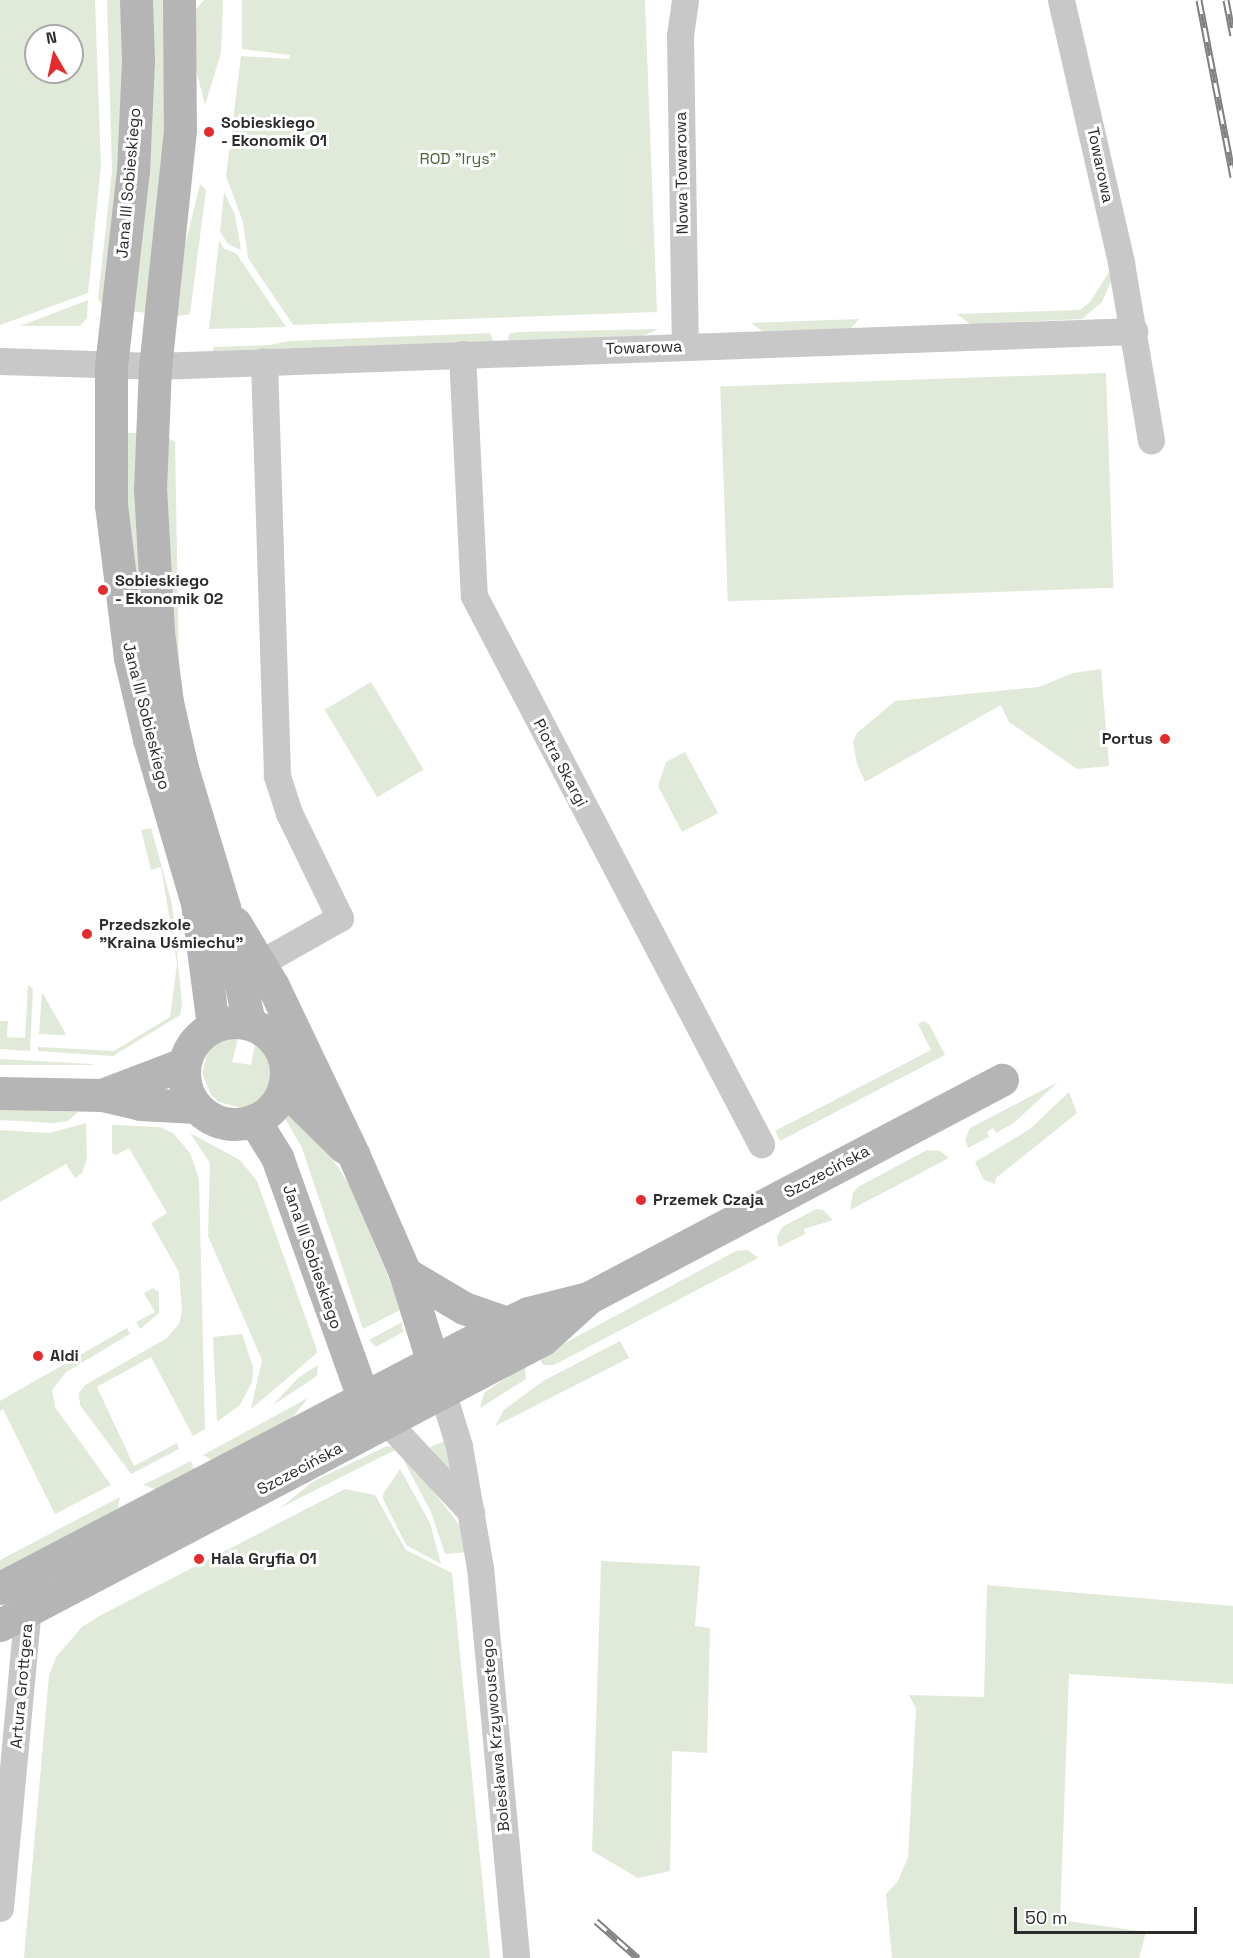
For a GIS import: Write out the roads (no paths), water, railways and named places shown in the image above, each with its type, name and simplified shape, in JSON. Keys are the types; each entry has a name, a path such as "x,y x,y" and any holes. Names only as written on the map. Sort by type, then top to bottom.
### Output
{"street":[{"name":"Jana III Sobieskiego","path":"136,0 138,61 133,170 111,366 111,504 127,635 149,739 197,903 213,1026"},
{"name":"Jana III Sobieskiego","path":"179,0 180,130 155,366 150,488 162,667 182,768 224,907 249,1023"},
{"name":"Nowa Towarowa","path":"684,0 680,36 685,346"},
{"name":"Towarowa","path":"1061,0 1134,332 1151,440"},
{"name":"Towarowa","path":"155,366 1134,332"},
{"name":"Piotra Skargi","path":"462,354 474,596 761,1144"},
{"path":"260,963 340,918 286,807 277,775 264,361"},
{"path":"0,362 155,366"},
{"name":"Jana III Sobieskiego","path":"224,907 260,963 354,1156 405,1273 430,1362 443,1394"},
{"path":"0,1093 102,1095 140,1104 196,1107 220,1122 237,1124 254,1120 278,1101 284,1088 285,1064 275,1042 249,1023 213,1026 193,1043 183,1064 185,1086 196,1107"},
{"path":"102,1095 183,1064"},
{"name":"Szczecińska","path":"0,1587 507,1323 528,1313 588,1298 1002,1080"},
{"name":"Jana III Sobieskiego","path":"284,1088 354,1156"},
{"name":"Jana III Sobieskiego","path":"254,1120 278,1157 363,1397"},
{"path":"405,1273 464,1308 507,1323"},
{"name":"Szczecińska","path":"14,1618 443,1394 543,1339 588,1298"},
{"name":"Bolesława Krzywoustego","path":"443,1394 459,1446 480,1567 516,1958"},
{"path":"363,1397 472,1513"},
{"name":"Artura Grottgera","path":"0,1908 14,1618 30,1572"}],"railway":[{"path":"1199,0 1233,177"},
{"path":"1226,0 1233,35"},
{"path":"596,1921 638,1958"}],"place":[{"name":"Sobieskiego - Ekonomik 01","path":"209,132"},
{"name":"Sobieskiego - Ekonomik 02","path":"103,590"},
{"name":"Portus","path":"1165,739"},
{"name":"Przedszkole \"Kraina Uśmiechu\"","path":"87,934"},
{"name":"Przemek Czaja","path":"641,1200"},
{"name":"Aldi","path":"38,1356"},
{"name":"Hala Gryfia 01","path":"199,1559"}],"park label":[{"name":"ROD \"Irys\"","path":"458,159"}]}
